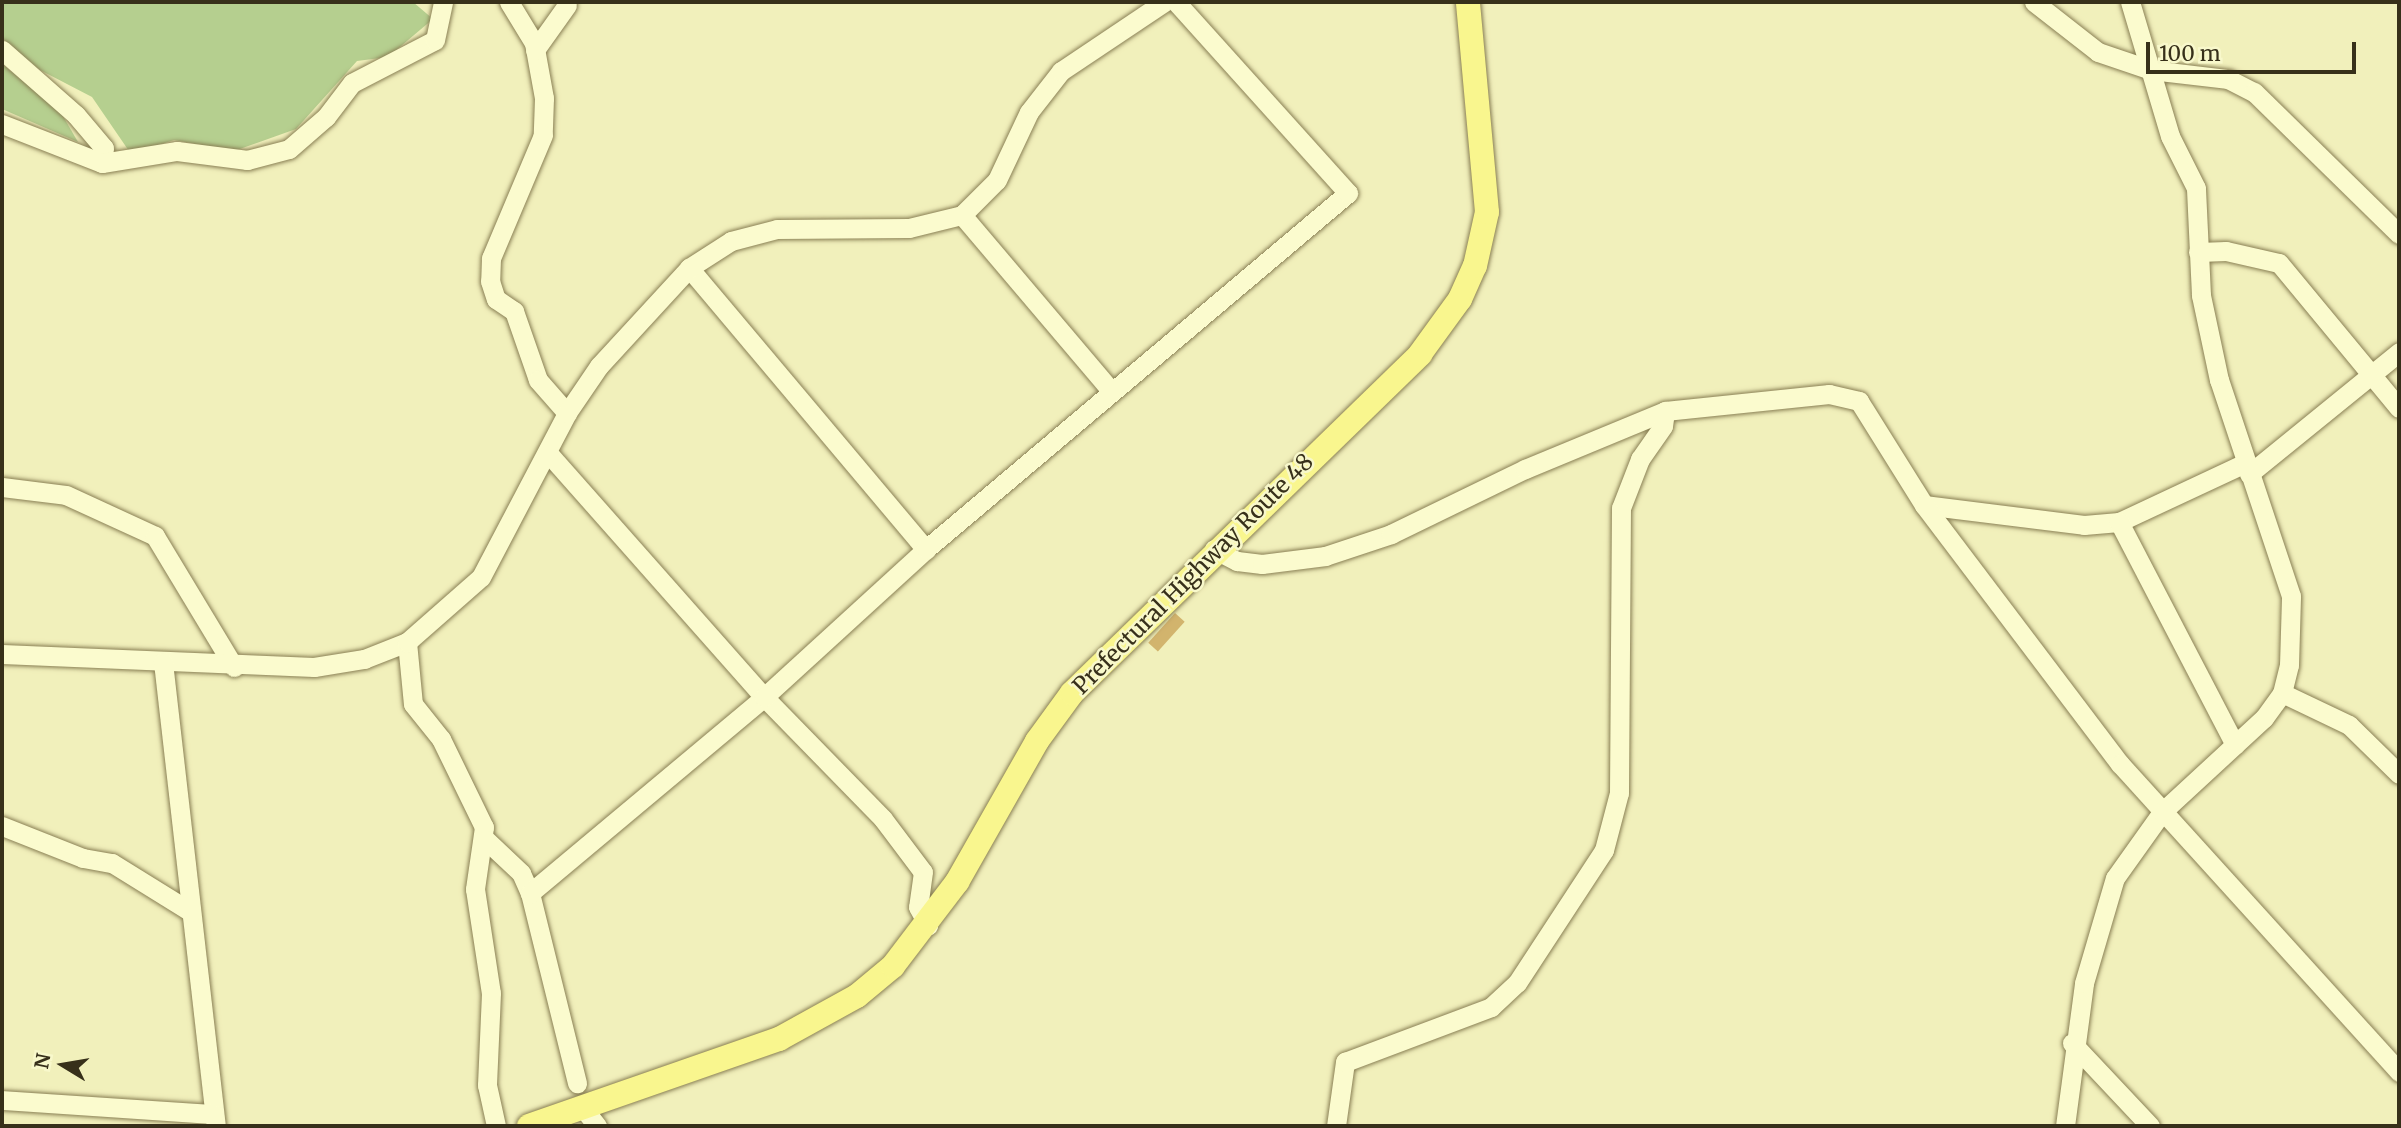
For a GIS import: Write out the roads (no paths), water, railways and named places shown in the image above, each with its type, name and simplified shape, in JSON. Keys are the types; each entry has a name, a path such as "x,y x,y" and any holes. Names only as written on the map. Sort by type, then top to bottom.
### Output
{"main road":[{"name":"Prefectural Highway Route 48","path":"529,1126 590,1117 818,1020 892,966 928,925 1072,693 1214,549 1406,367 1460,299 1475,266 1488,212 1468,2"}],"street":[{"path":"2,124 102,163 177,151 247,160 289,149 326,117 352,83 435,40 443,2"},
{"path":"509,2 536,50 544,98 543,135 491,258 490,281 496,299 514,311 538,380 567,413"},
{"path":"2,654 233,667 337,665 407,642 481,577 567,413 599,366 689,268 732,241 778,229 909,228 962,215 996,180 1029,112 1061,71 1164,2"},
{"path":"530,893 764,697 926,549 1348,193 1176,2"},
{"path":"2034,2 2098,52 2151,70 2228,79 2255,92 2399,234"},
{"path":"2064,1126 2072,1043 2115,878 2162,812 2235,745 2282,693 2291,596 2219,380 2198,252 2196,188 2170,136 2130,2"},
{"path":"536,50 567,5"},
{"path":"2,50 76,115 104,148 102,163"},
{"path":"962,215 1111,391"},
{"path":"2198,252 2226,251 2279,263 2399,408"},
{"path":"689,268 926,549"},
{"path":"1924,505 2084,525 2119,522 2247,468 2399,352"},
{"path":"1214,549 1237,561 1262,564 1325,556 1391,534 1525,469 1665,411 1829,394 1859,401 1924,505 2162,812 2399,1072"},
{"path":"1336,1126 1345,1062 1491,1007 1517,983 1604,849 1619,793 1620,508 1640,459 1663,426 1665,411"},
{"path":"548,453 764,697 883,819 923,872 918,907 928,925"},
{"path":"5,482 66,495 155,536 233,667"},
{"path":"2119,522 2235,745"},
{"path":"407,642 414,705 441,739 486,840 521,873 530,893 577,1083"},
{"path":"2,1100 215,1120 163,662"},
{"path":"2282,693 2349,725 2399,774"},
{"path":"2,826 112,863 191,912"},
{"path":"486,840 475,889 491,993 487,1085 496,1126"},
{"path":"2072,1043 2150,1126"}]}
